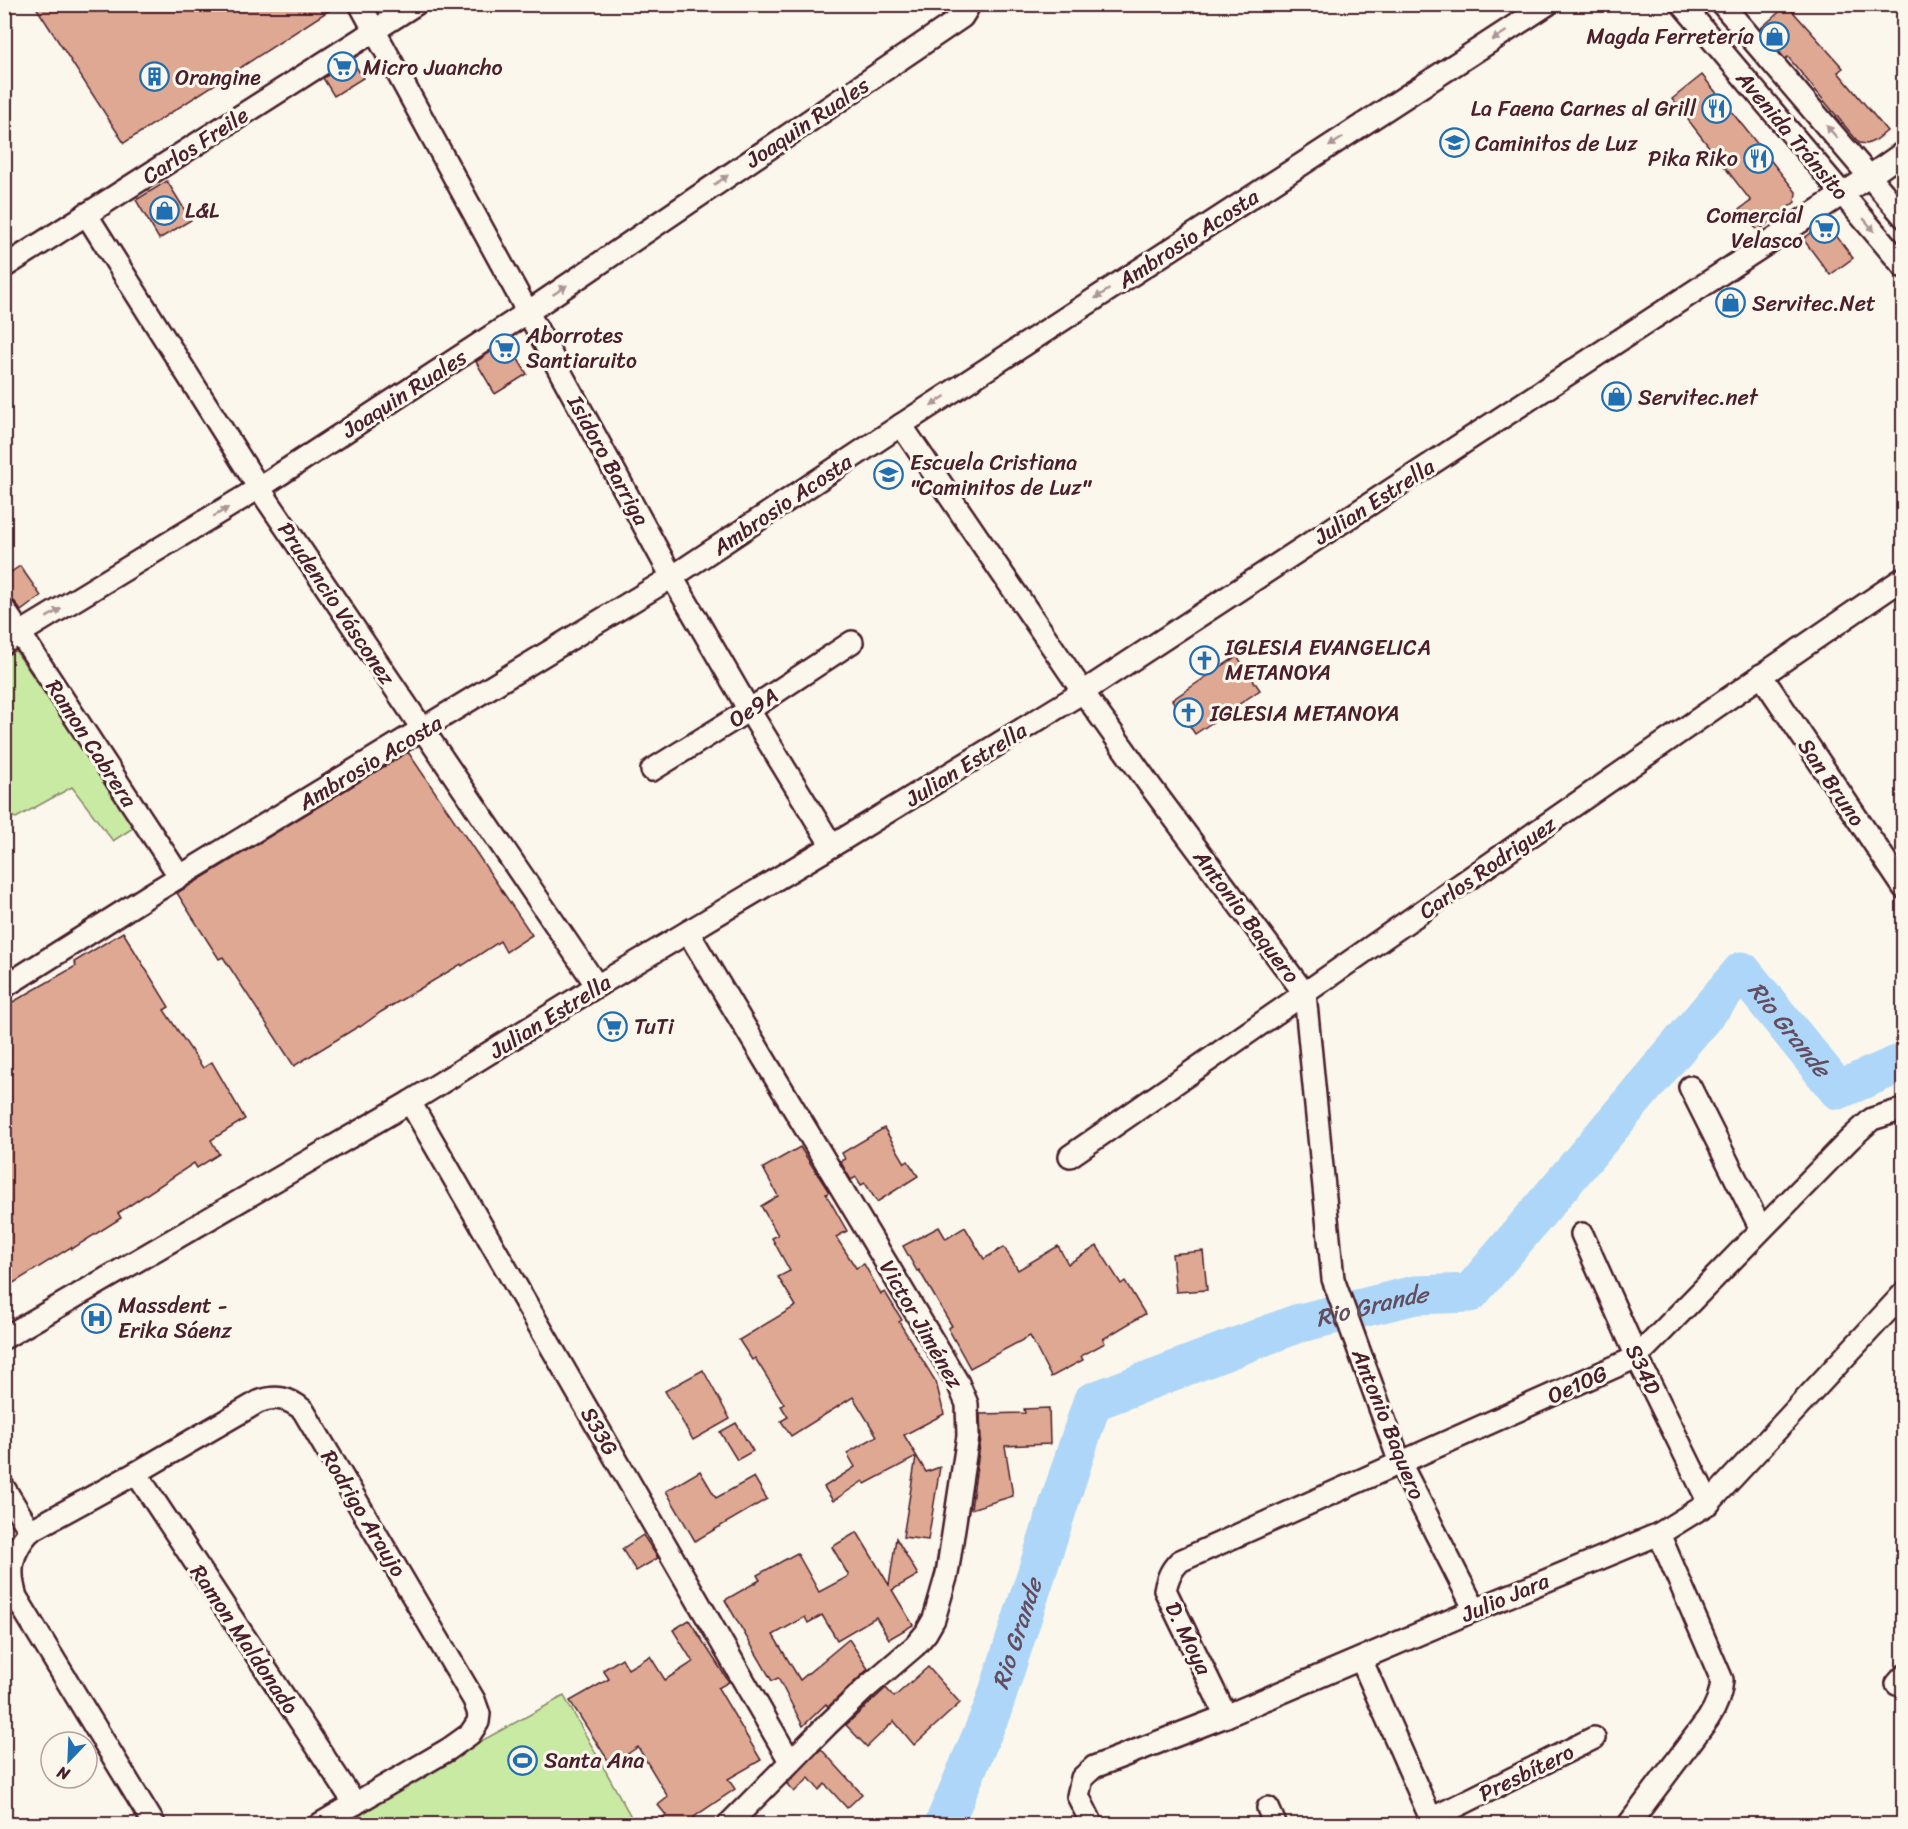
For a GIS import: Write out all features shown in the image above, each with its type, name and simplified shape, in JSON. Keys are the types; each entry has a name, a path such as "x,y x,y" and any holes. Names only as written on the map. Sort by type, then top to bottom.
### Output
{"street":[{"name":"Isidoro Barriga","path":"360,4 672,577 749,710 832,846"},
{"name":"Carlos Freile","path":"4,267 416,4"},
{"name":"Joaquin Ruales","path":"12,639 259,488 528,312 962,17 968,4"},
{"name":"Ambrosio Acosta","path":"4,987 672,577 901,425 1548,4"},
{"name":"Avenida Tránsito","path":"1682,4 1904,267"},
{"name":"Avenida Tránsito","path":"1722,4 1904,217"},
{"name":"Julian Estrella","path":"4,1338 410,1102 1083,692 1904,152"},
{"name":"Prudencio Vásconez","path":"86,214 259,488 597,986"},
{"name":"Antonio Baquero","path":"901,425 1150,787 1305,994 1333,1279 1362,1364 1400,1462 1475,1610"},
{"name":"Carlos Rodriguez","path":"1070,1156 1904,578"},
{"name":"Ramon Cabrera","path":"4,609 12,639 180,877"},
{"name":"Oe9A","path":"652,770 852,642"},
{"name":"San Bruno","path":"1761,675 1904,888"},
{"name":"Victor Jiménez","path":"688,932 958,1383 967,1404 968,1436 947,1574 934,1619 915,1646 866,1688 729,1824"},
{"path":"1689,1087 1761,1229"},
{"name":"S33G","path":"410,1102 790,1761"},
{"name":"Oe10G","path":"1180,1561 1637,1358 1761,1229 1872,1119 1904,1109"},
{"name":"S34D","path":"1582,1234 1637,1358 1709,1503"},
{"name":"Julio Jara","path":"1092,1824 1078,1796 1082,1778 1094,1767 1226,1716 1659,1533 1709,1503 1904,1293"},
{"name":"Rodrigo Araujo","path":"30,1531 267,1398 287,1399 303,1410 474,1700 479,1714 478,1722 470,1734 320,1824"},
{"name":"Ramon Maldonado","path":"136,1473 355,1804"},
{"path":"4,1488 30,1531 20,1542 13,1558 11,1580 16,1597 154,1824"},
{"path":"1629,1824 1708,1719 1716,1707 1721,1692 1722,1680 1659,1533"},
{"name":"D. Moya","path":"1180,1561 1172,1569 1167,1579 1166,1590 1226,1716"},
{"path":"1361,1659 1429,1822"},
{"name":"Presbítero","path":"1429,1822 1594,1738"}],"green space":[{"path":"4,634 136,826 113,841 72,787 16,818 5,814"},
{"name":"Santa Ana","path":"564,1696 635,1824 329,1824"}],"building":[{"name":"Orangine","path":"34,4 339,4 124,143"},
{"path":"1787,5 1843,68 1838,72 1887,131 1876,140 1867,144 1859,143 1788,57 1785,59 1760,29"},
{"path":"352,60 363,78 334,96 323,78"},
{"path":"1702,75 1796,192 1795,202 1758,231 1740,209 1751,201 1672,99"},
{"name":"L&L","path":"167,181 191,220 159,239 136,200"},
{"path":"1826,222 1853,258 1830,275 1803,239"},
{"path":"507,341 527,374 495,394 476,362"},
{"path":"20,566 41,596 21,611 4,592 4,577"},
{"path":"1237,656 1260,690 1195,734 1172,700"},
{"path":"408,752 532,935 506,952 500,941 294,1066 223,957 219,959 177,893"},
{"path":"123,932 169,1007 164,1010 203,1068 212,1062 245,1119 211,1140 219,1154 197,1168 194,1163 118,1213 121,1218 4,1289 4,1007 76,966 74,962"},
{"path":"884,1128 905,1163 908,1161 918,1176 877,1202 865,1183 861,1185 856,1177 851,1180 840,1161 845,1159 842,1153"},
{"path":"800,1147 829,1192 826,1194 847,1231 836,1237 856,1268 864,1264 881,1294 885,1292 902,1320 899,1322 936,1382 944,1414 904,1435 926,1472 940,1467 928,1540 903,1537 916,1457 865,1484 863,1481 833,1501 824,1487 855,1467 847,1453 877,1436 853,1397 791,1436 781,1421 788,1417 781,1406 784,1404 755,1358 752,1360 739,1340 796,1306 778,1277 790,1271 772,1238 778,1235 761,1206 778,1196 763,1168"},
{"path":"939,1227 946,1239 965,1227 984,1259 1004,1247 1018,1270 1058,1246 1068,1264 1097,1246 1121,1284 1125,1281 1145,1314 1103,1339 1105,1343 1081,1356 1083,1360 1051,1377 1030,1336 970,1368 948,1328 952,1326 903,1246"},
{"path":"1203,1251 1207,1290 1176,1292 1172,1254"},
{"path":"703,1370 730,1419 693,1440 665,1391"},
{"path":"1049,1408 1050,1444 1005,1446 1013,1496 971,1509 981,1438 980,1414 1025,1413 1024,1409"},
{"path":"736,1423 753,1451 737,1460 720,1432"},
{"path":"700,1471 716,1498 754,1477 767,1499 695,1541 666,1491"},
{"path":"857,1532 889,1585 896,1538 918,1575 892,1590 913,1625 889,1639 876,1617 837,1640 822,1615 808,1623 805,1617 773,1635 800,1680 849,1639 868,1669 828,1707 826,1704 803,1726 778,1678 772,1681 725,1600 760,1580 757,1575 797,1553 819,1592 849,1576 832,1547"},
{"path":"643,1535 658,1558 636,1571 622,1549"},
{"path":"689,1620 729,1682 718,1688 761,1760 728,1779 735,1789 694,1817 699,1824 653,1824 666,1815 658,1805 668,1797 638,1747 611,1765 570,1701 609,1679 603,1670 622,1658 628,1669 650,1656 665,1680 693,1662 673,1630"},
{"path":"928,1667 960,1703 914,1745 894,1721 867,1747 846,1725 886,1688 894,1697"},
{"path":"821,1749 862,1794 847,1808 825,1784 819,1790 809,1778 794,1792 787,1784"}],"waterway":[{"name":"Rio Grande","path":"944,1824 993,1708 1092,1402 1296,1324 1415,1295 1470,1293 1742,971 1838,1090 1904,1062"}],"place":[{"name":"Magda Ferretería","path":"1775,36"},
{"name":"Micro Juancho","path":"342,67"},
{"name":"Orangine","path":"154,77"},
{"name":"La Faena Carnes al Grill","path":"1717,108"},
{"name":"Caminitos de Luz","path":"1454,143"},
{"name":"Pika Riko","path":"1759,158"},
{"name":"L&L","path":"164,210"},
{"name":"Comercial Velasco","path":"1824,228"},
{"name":"Servitec.Net","path":"1731,303"},
{"name":"Aborrotes Santiaruito","path":"505,348"},
{"name":"Servitec.net","path":"1617,397"},
{"name":"Escuela Cristiana \"Caminitos de Luz\"","path":"889,475"},
{"name":"IGLESIA EVANGELICA METANOYA","path":"1204,660"},
{"name":"IGLESIA METANOYA","path":"1189,713"},
{"name":"TuTi","path":"613,1026"},
{"name":"Massdent - Erika Sáenz","path":"97,1318"},
{"name":"Santa Ana","path":"523,1760"}]}
